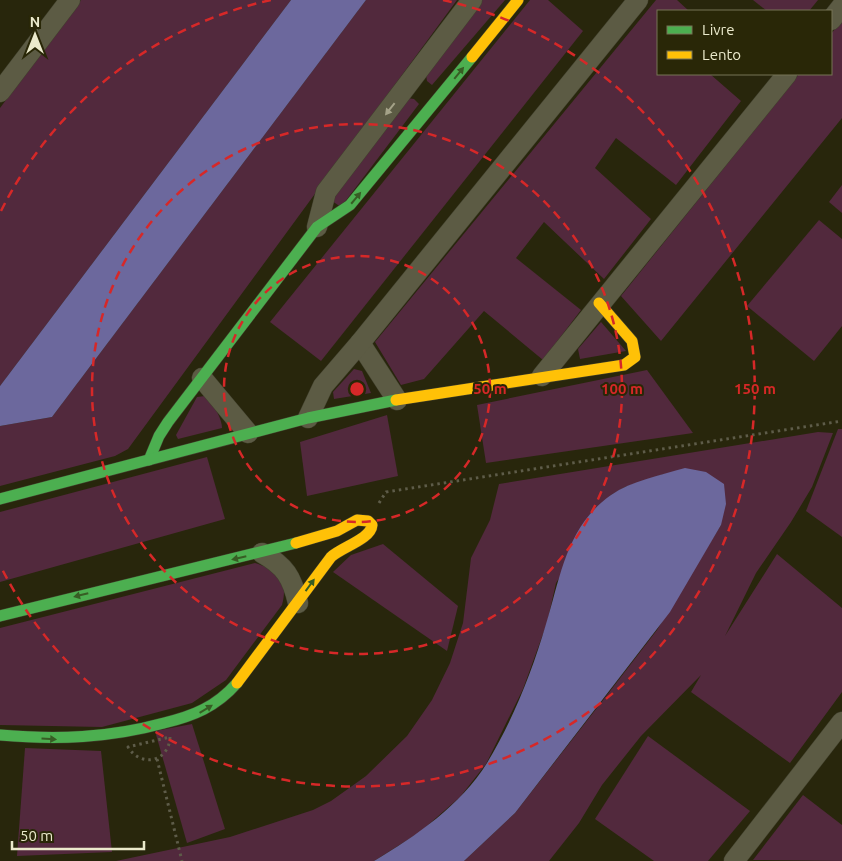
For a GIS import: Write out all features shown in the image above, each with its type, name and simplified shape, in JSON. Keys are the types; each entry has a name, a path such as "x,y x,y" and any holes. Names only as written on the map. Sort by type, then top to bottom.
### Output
{"street":[{"path":"0,92 70,0"},
{"path":"317,227 326,192 409,86 472,0"},
{"path":"149,460 159,436 317,227 350,205 517,0"},
{"path":"308,418 323,386 638,0"},
{"path":"832,19 842,6"},
{"path":"542,376 599,303 785,75"},
{"path":"409,86 434,104"},
{"path":"0,499 308,418 397,400 542,376 624,365 635,356 632,341 599,303"},
{"path":"360,343 397,400"},
{"path":"202,378 248,433"},
{"path":"0,616 262,553 337,531 357,520 368,521 372,525 372,531 367,536 347,544 331,557 235,686 218,702 201,712 150,728 104,738 55,740 0,735"},
{"path":"262,553 279,563 287,572 295,588 298,603"},
{"path":"734,861 842,722"}],"path":[{"path":"368,521 386,492 842,421"},
{"path":"157,759 182,861"}],"shaded area":[{"path":"81,0 291,0 0,386 0,108"},
{"path":"291,0 366,0 52,417 0,426 0,386"},
{"path":"366,0 457,0 128,449 115,456 0,486 0,426 52,417"},
{"path":"481,0 505,0 432,85 427,81 426,75"},
{"path":"530,0 548,0 583,31 321,361 270,322"},
{"path":"656,0 677,0 688,10 657,10 657,75 711,75 741,101 676,185 616,138 595,168 651,219 604,279 544,222 516,258 581,310 543,360 484,311 424,379 401,385 375,342"},
{"path":"753,0 818,0 810,10 766,10"},
{"path":"842,20 842,118 661,341 621,296 798,75 832,75 832,33"},
{"path":"407,98 414,99 419,104 341,207 329,199"},
{"path":"842,185 842,213 829,202"},
{"path":"819,220 842,239 842,326 814,361 747,306"},
{"path":"601,322 626,351 580,359 578,349"},
{"path":"354,369 362,371 371,393 334,399 333,392"},
{"path":"647,370 693,433 486,463 477,405"},
{"path":"205,396 216,411 222,428 178,439 176,435 197,397"},
{"path":"387,415 398,476 307,496 300,442"},
{"path":"838,429 842,429 842,537 806,511"},
{"path":"818,432 833,433 812,487 791,522 756,573 725,636 777,554 842,608 842,692 790,763 691,692 701,675 641,736 602,785 579,823 549,861 464,861 515,813 657,630 721,525 664,474 625,487 611,495 556,583 547,623 523,689 486,764 460,797 420,832 374,861 116,861 230,837 313,810 331,801 366,776 407,736 432,700 450,663 463,623 471,558 490,520 499,484"},
{"path":"207,457 225,519 0,582 0,512"},
{"path":"685,468 706,472 724,484 726,504 721,525 670,612 515,813 464,861 374,861 406,841 451,806 464,793 487,763 505,730 528,678 541,642 567,554 584,522 596,508 619,490 646,479"},
{"path":"383,544 458,606 447,651 333,572 351,555"},
{"path":"255,563 269,569 279,577 284,588 282,605 226,680 192,703 102,727 0,725 0,628"},
{"path":"192,724 225,829 187,843 155,731"},
{"path":"648,736 750,811 708,861 654,861 595,819"},
{"path":"25,748 101,751 112,852 17,856"},
{"path":"803,795 842,825 842,861 753,860"}],"traffic: fast":[{"path":"149,460 159,436 168,422 317,227 350,205 472,57"},
{"path":"0,499 308,418 396,400"},
{"path":"0,616 296,543"},
{"path":"0,735 83,736 103,735 144,728 194,714 221,698 237,683"}],"traffic: slow":[{"path":"472,57 518,0"},
{"path":"396,400 624,365 635,357 632,341 599,303"},
{"path":"237,683 331,557 361,539 367,534 372,525 368,521 357,520 337,531 296,543"}]}
